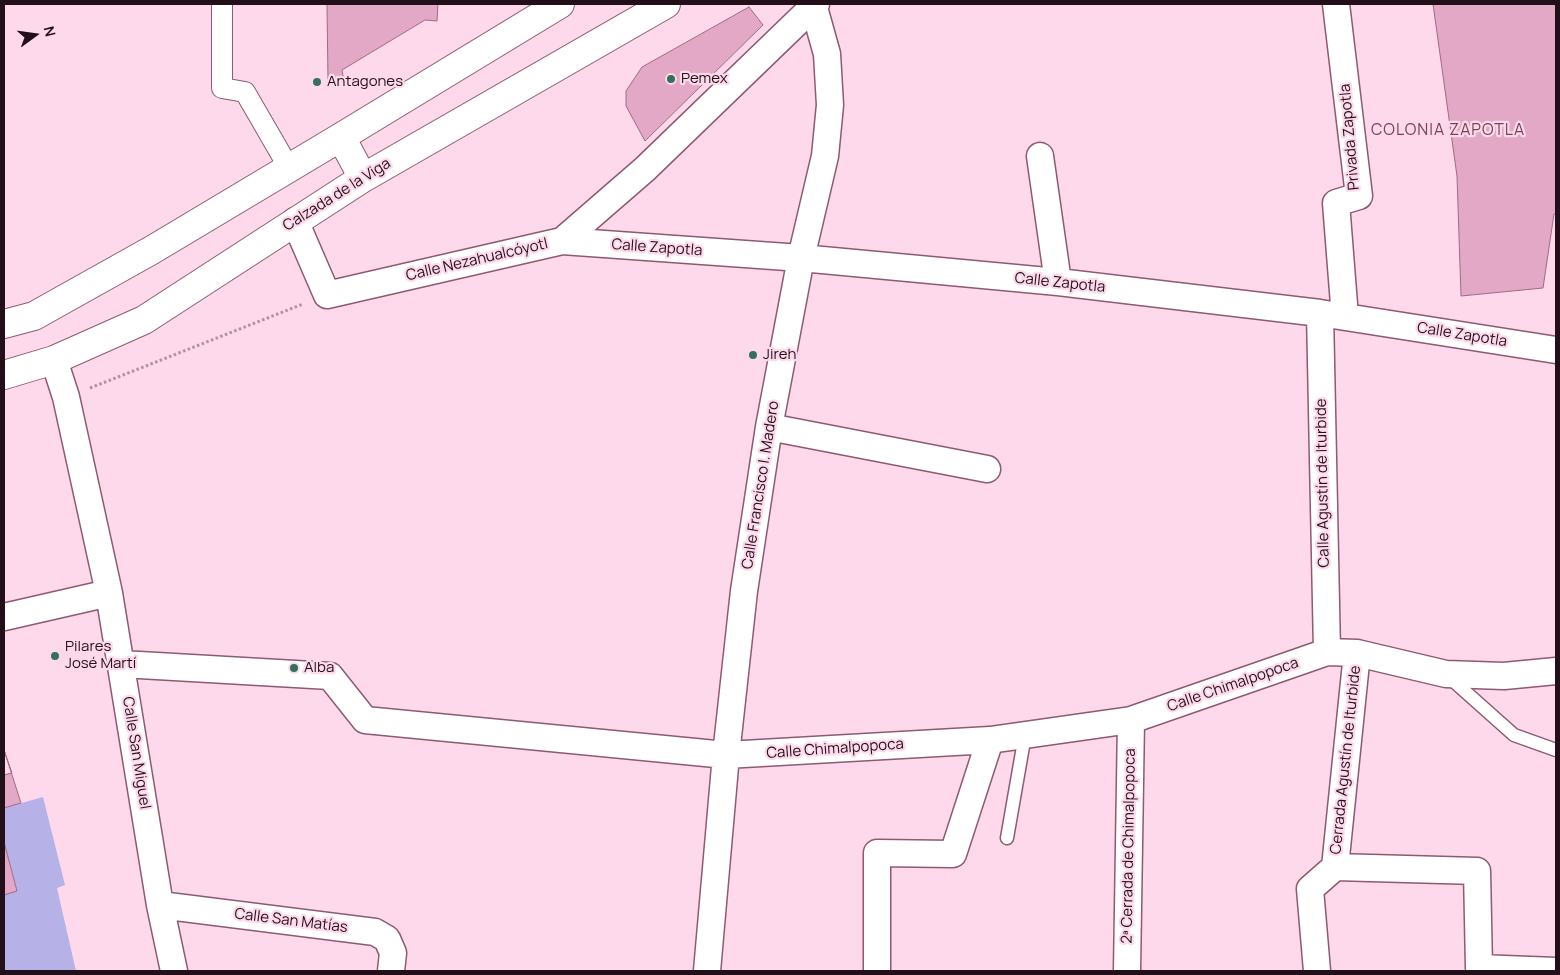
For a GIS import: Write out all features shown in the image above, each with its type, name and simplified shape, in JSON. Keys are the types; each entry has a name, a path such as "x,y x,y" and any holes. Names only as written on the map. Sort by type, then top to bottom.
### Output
{"main road":[{"path":"4,324 34,316 152,250 560,4"},
{"name":"Calzada de la Viga","path":"4,375 54,360 144,320 363,178 666,4"},
{"path":"341,137 363,178"}],"street":[{"path":"222,4 222,88 245,92 289,168"},
{"name":"Privada Zapotla","path":"1333,315 1336,203 1359,196 1336,4"},
{"name":"Calle Nezahualcóyotl","path":"327,295 562,241 645,169 814,5"},
{"name":"Calle Francisco I. Madero","path":"706,971 744,591 769,427 801,258 825,156 830,105 827,54 814,5"},
{"path":"1040,156 1058,282"},
{"path":"295,221 327,295"},
{"name":"Calle Zapotla","path":"562,241 801,258 1058,282 1333,315 1556,350"},
{"name":"Calle Agustín de Iturbide","path":"1327,652 1333,315"},
{"name":"Calle San Miguel","path":"54,360 66,397 109,593 160,905 174,971"},
{"path":"769,427 987,469"},
{"path":"4,617 109,593"},
{"name":"Calle Chimalpopoca","path":"122,664 330,676 365,720 726,756 990,740 1131,720 1327,652 1357,653 1446,674 1504,676 1556,671"},
{"name":"Cerrada Agustín de Iturbide","path":"1335,868 1357,653"},
{"name":"2ª Cerrada de Chimalpopoca","path":"1127,971 1131,720"},
{"path":"877,971 877,853 953,854 990,740"},
{"path":"1318,971 1310,889 1335,868 1477,871 1479,968 1556,971"},
{"name":"Calle San Matías","path":"160,905 375,932 387,939 393,953 391,971"}],"lane":[{"path":"1446,674 1514,735 1556,750"},
{"path":"1007,838 1025,735"}],"path":[{"path":"66,397 327,295"}],"shaded area":[{"path":"43,797 65,885 57,888 76,971 4,971 4,895 17,891 4,842 4,808"}],"building":[{"path":"327,4 438,4 437,21 425,20 342,70 344,81 328,80"},
{"path":"1433,4 1556,4 1556,214 1554,214 1543,288 1461,296 1457,176"},
{"name":"Pemex","path":"749,7 763,25 645,141 626,106 626,91 642,67"},
{"path":"4,754 21,803 4,808"},
{"path":"4,754 12,773 4,775"},
{"path":"4,842 17,891 4,895"}],"place":[{"name":"Pemex","path":"671,79"},
{"name":"Antagones","path":"317,82"},
{"name":"Jireh","path":"753,355"},
{"name":"Pilares José Martí","path":"55,656"},
{"name":"Alba","path":"294,668"}],"district":[{"name":"COLONIA ZAPOTLA","path":"1448,131"}]}
